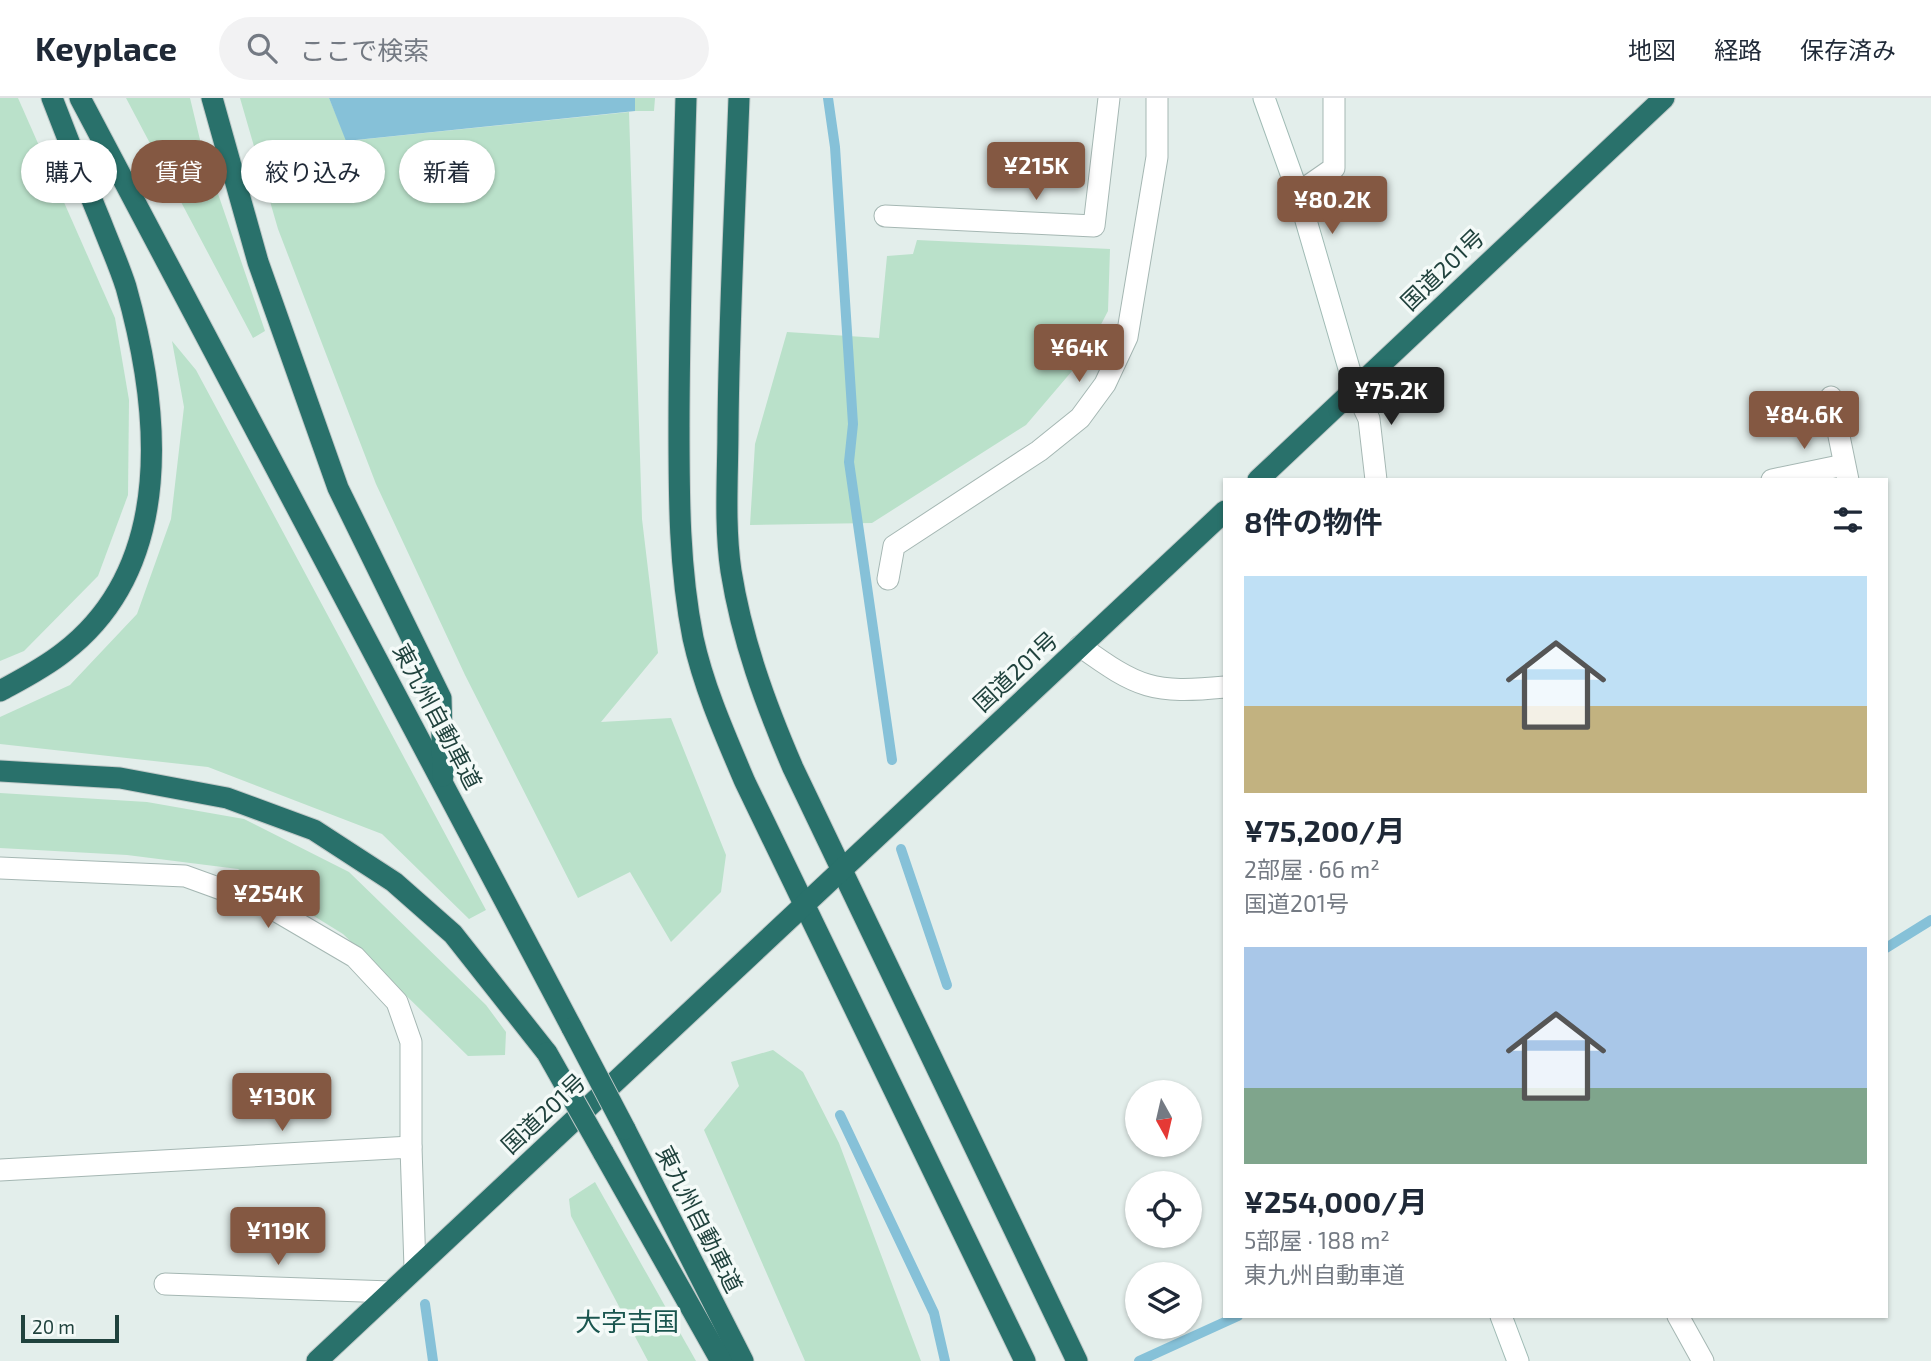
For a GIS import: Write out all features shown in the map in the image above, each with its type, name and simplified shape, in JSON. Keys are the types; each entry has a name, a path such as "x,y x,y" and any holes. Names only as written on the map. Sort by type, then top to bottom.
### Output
{"highway":[{"path":"0,691 66,651 97,618 125,578 135,554 144,530 151,478 152,428 145,373 125,285 52,98"},
{"name":"東九州自動車道","path":"80,98 443,782 743,1361"},
{"path":"212,98 258,262 338,488 441,698 443,782"},
{"path":"686,98 679,373 683,573 694,639 715,710 745,782 1025,1361"},
{"path":"739,98 728,376 731,568 744,636 764,699 840,870 1077,1361"},
{"name":"国道201号","path":"1260,478 1664,98"},
{"name":"国道201号","path":"317,1361 1223,512"},
{"path":"0,771 120,778 227,798 314,830 394,882 453,934 547,1053 721,1361"}],"street":[{"path":"885,216 1094,226 1110,98"},
{"path":"888,579 894,546 1039,451 1080,418 1105,384 1127,337 1157,157 1157,98"},
{"path":"1264,98 1298,192 1355,389 1369,419 1376,478"},
{"path":"1298,192 1334,168 1334,98"},
{"path":"1790,478 1846,472 1831,397"},
{"path":"1080,646 1123,677 1148,688 1184,691 1223,687"},
{"path":"0,868 186,876 268,906 355,957 397,1002 411,1042 415,1268"},
{"path":"0,1170 411,1147"},
{"path":"165,1284 391,1292"},
{"path":"1501,1318 1518,1361"},
{"path":"1679,1318 1703,1361"}],"green space":[{"path":"0,98 18,98 37,140 21,140 21,203 64,203 115,318 129,400 128,495 98,576 24,651 0,661"},
{"path":"126,98 190,98 200,140 148,140"},
{"path":"240,98 329,98 347,140 252,140"},
{"path":"635,98 655,98 654,111 635,111"},
{"path":"629,112 642,519 658,653 601,722 671,718 726,855 721,892 671,942 630,872 578,898 465,675 376,484 270,203 385,203 385,140 357,140"},
{"path":"182,203 221,203 265,331 253,338"},
{"path":"917,240 1110,249 1108,311 1084,357 1026,425 872,523 750,525 755,444 787,332 879,338 887,256 913,254"},
{"path":"172,341 196,370 486,910 469,919 382,834 208,767 0,744 0,717 70,685 137,614 171,519 184,407"},
{"path":"0,793 147,802 244,819 349,872 486,1005 506,1032 505,1055 468,1056 343,934 238,869 127,855 0,848"},
{"path":"773,1050 803,1072 839,1143 921,1361 805,1361 704,1130 739,1086 731,1062"},
{"path":"595,1182 696,1361 648,1361 571,1216 569,1199"}],"water":[{"path":"329,98 635,98 635,111 346,140"}],"waterway":[{"path":"828,98 835,147 853,424 849,462 892,760"},
{"path":"901,849 947,985"},
{"path":"1888,947 1931,920"},
{"path":"840,1115 934,1313 945,1361"},
{"path":"425,1304 433,1361"},
{"path":"1139,1361 1234,1318"}],"district":[{"name":"大字吉国","path":"627,1320"}]}
